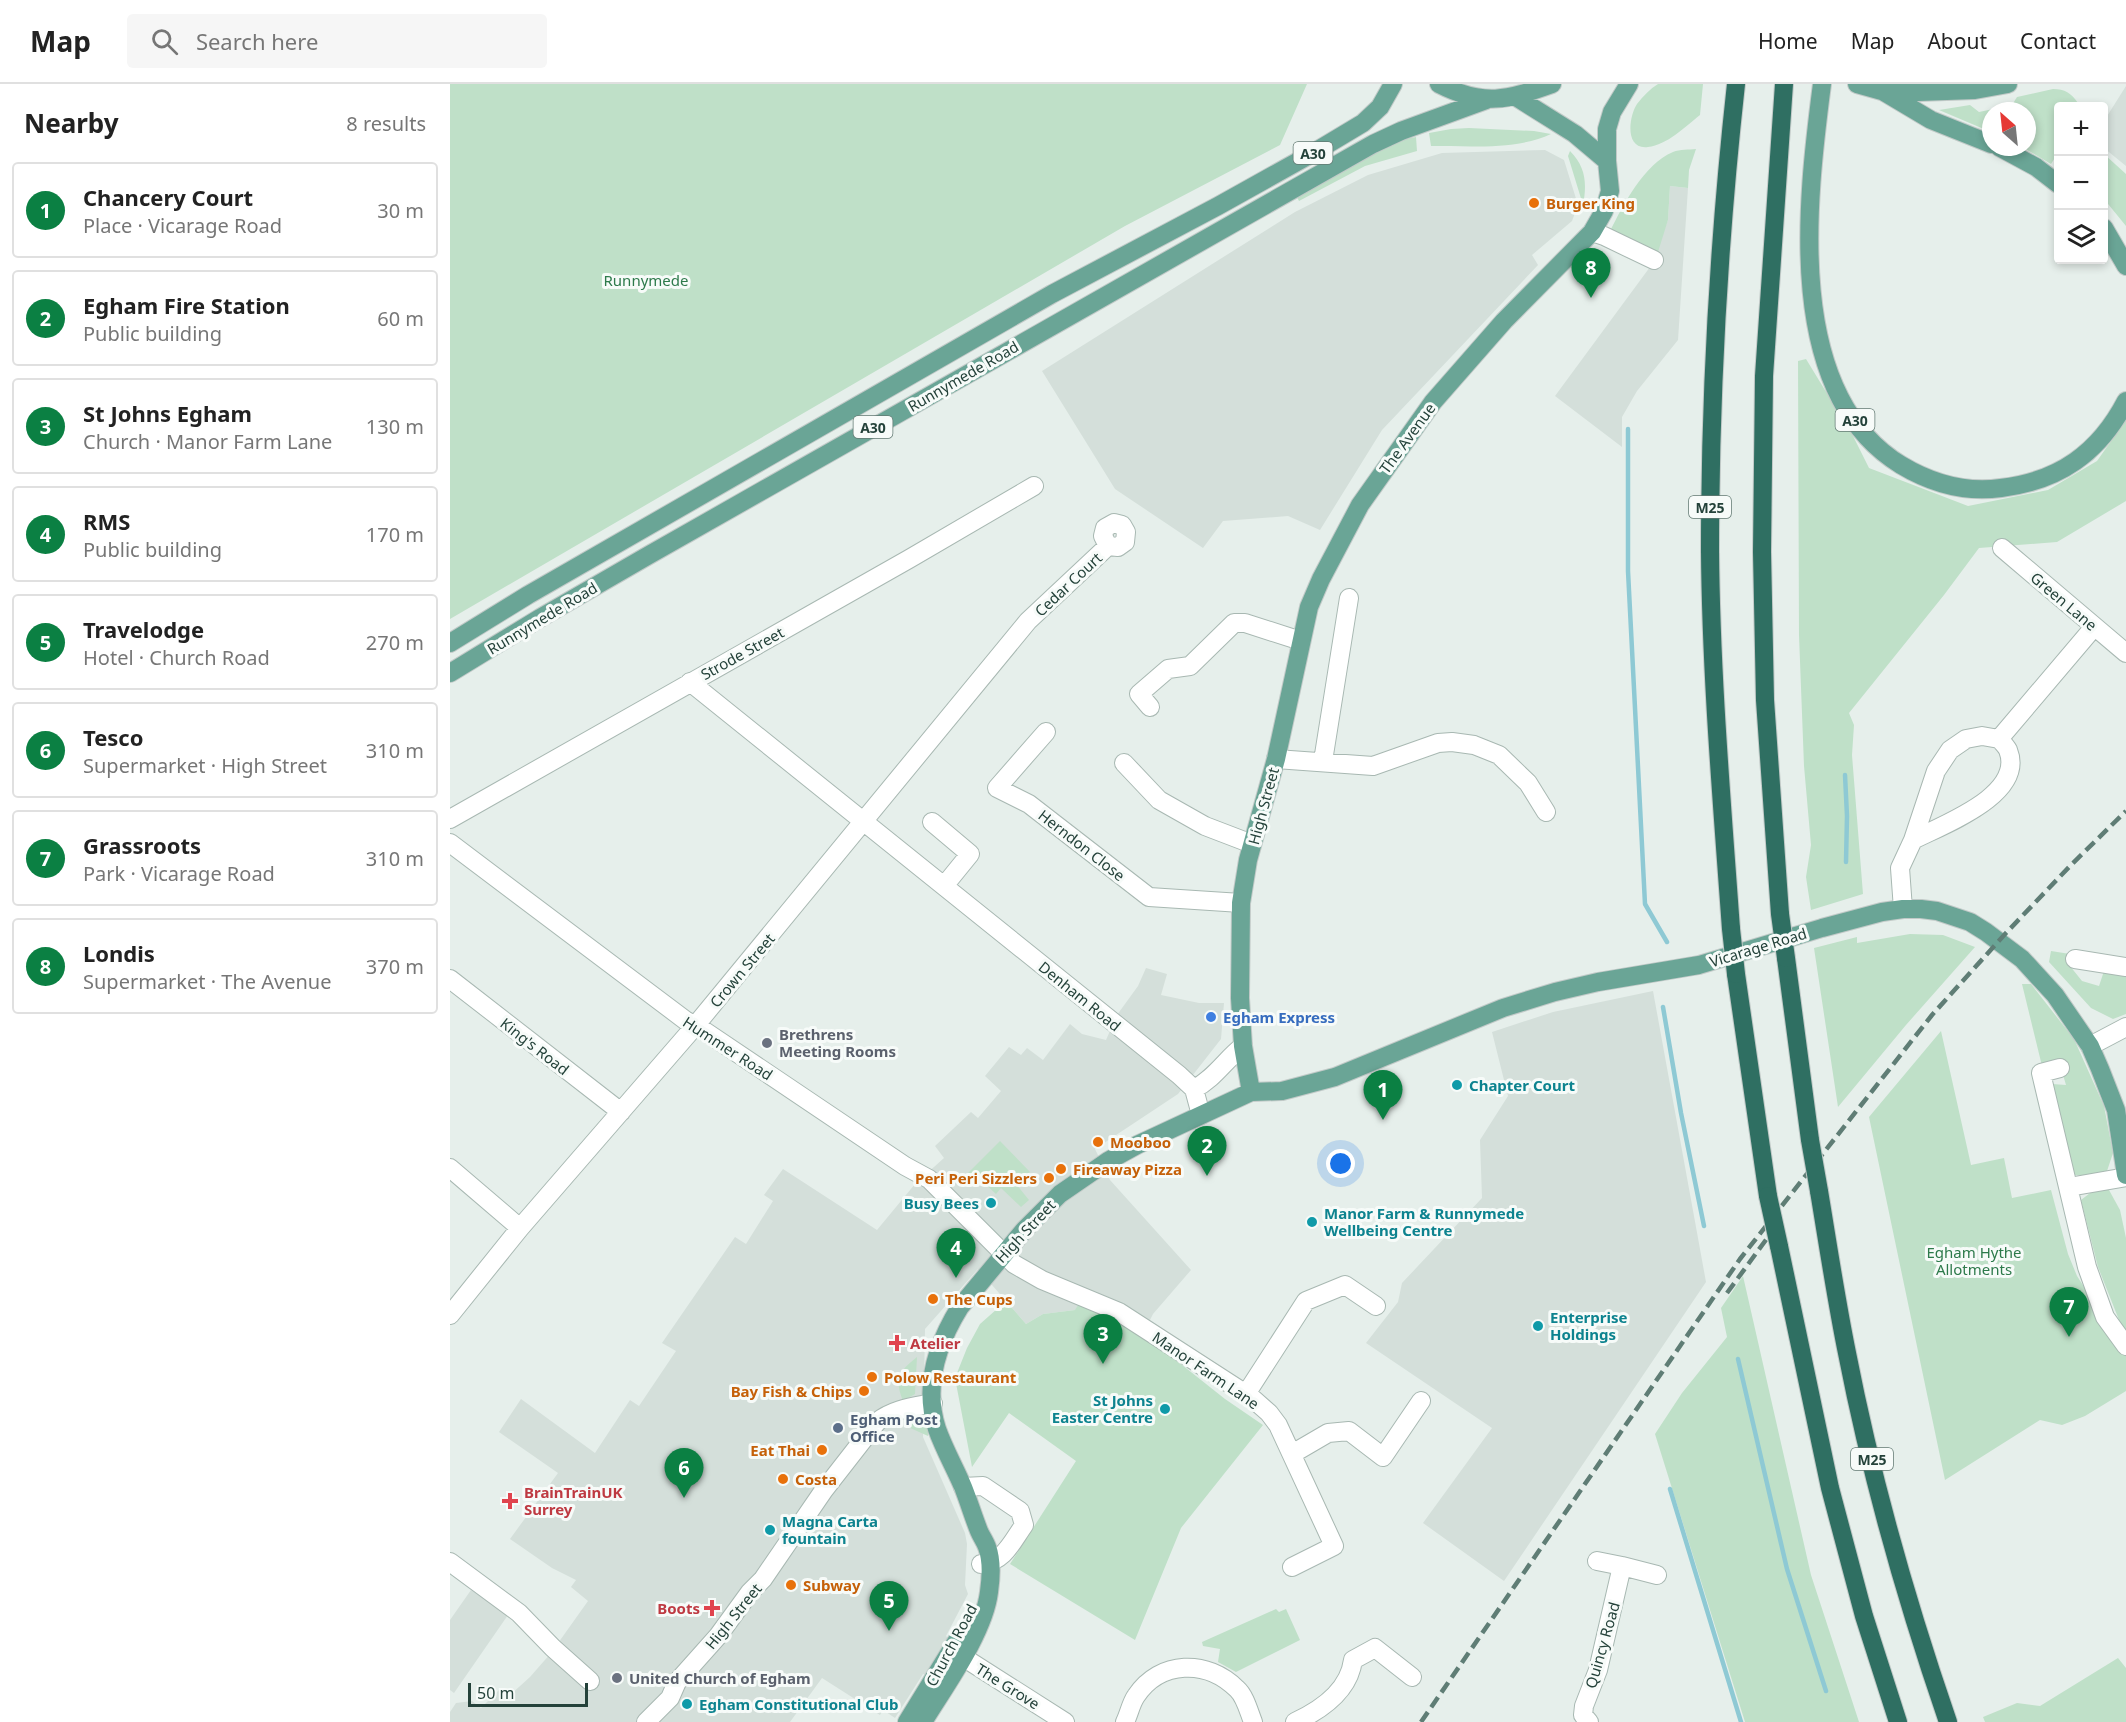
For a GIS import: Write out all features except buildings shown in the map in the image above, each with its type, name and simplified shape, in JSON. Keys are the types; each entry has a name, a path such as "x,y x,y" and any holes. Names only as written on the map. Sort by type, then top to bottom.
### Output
{"highway":[{"name":"M25","path":"1736,84 1728,152 1720,262 1711,437 1710,540 1714,701 1731,929 1768,1196 1830,1488 1864,1616 1898,1722"},
{"name":"M25","path":"1783,86 1764,376 1762,552 1765,700 1780,914 1810,1140 1847,1353 1910,1604 1948,1722"}],"main road":[{"name":"Runnymede Road","path":"450,644 528,596 1052,294 1313,153 1363,123 1380,107 1393,84"},
{"name":"A30","path":"1439,84 1486,100 1516,97 1552,84"},
{"name":"The Avenue","path":"1276,759 1309,607 1321,579 1360,505 1433,402 1504,321 1592,232 1604,211 1610,191 1607,129 1612,112 1629,84"},
{"path":"1857,84 1882,92 1930,120 1982,140"},
{"path":"1882,92 1975,90 2008,84"},
{"name":"A30","path":"1821,92 1809,226 1813,307 1821,350 1838,391 1851,414 1878,448 1913,472 1952,486 1997,489 2022,485 2049,476 2087,452 2110,429 2126,401"},
{"path":"1516,97 1575,134 1607,161"},
{"name":"Runnymede Road","path":"450,673 631,565 1373,144 1401,131 1486,100"},
{"path":"2016,156 2036,167 2054,181"},
{"path":"2108,236 2126,266"},
{"name":"High Street","path":"933,1403 933,1368 944,1335 960,1307 1025,1229 1060,1194 1118,1156 1251,1092 1243,1046 1240,998 1241,903 1252,844 1276,759"},
{"name":"Vicarage Road","path":"1251,1092 1282,1091 1335,1077 1503,1008 1555,992 1598,982 1699,965 1882,912 1921,909 1970,922 1999,940 2032,968 2055,995 2090,1046 2116,1110 2126,1176"},
{"name":"Church Road","path":"907,1722 957,1654 986,1608 987,1546 937,1428 933,1403"},
{"name":"Church Road","path":"923,1722 957,1654"}],"street":[{"path":"1592,232 1654,260"},
{"name":"Strode Street","path":"450,819 1034,486"},
{"name":"Cedar Court","path":"1028,621 1108,546"},
{"name":"Green Lane","path":"2002,548 2126,653"},
{"path":"1323,762 1349,598"},
{"name":"Crown Street","path":"450,1315 520,1228 695,1026 1028,621"},
{"path":"1150,707 1139,694 1168,669 1190,666 1234,623 1245,623 1301,641"},
{"path":"1999,739 2094,627"},
{"name":"Denham Road","path":"690,682 1194,1089"},
{"name":"Herndon Close","path":"1046,732 997,788 1029,804 1149,897 1241,903"},
{"path":"1903,909 1900,868 1913,840 1936,771 1950,750 1966,739 1982,736 1999,739 2008,750 2010,765 2008,777 2000,789 1985,801 1913,840"},
{"path":"1276,759 1373,766 1438,743 1474,745 1499,755 1528,783 1546,812"},
{"path":"1124,763 1159,800 1204,826 1252,844"},
{"path":"932,822 970,854 944,886"},
{"name":"Hummer Road","path":"450,843 685,1020 905,1166 929,1179 1004,1253"},
{"path":"2084,965 2126,967"},
{"name":"King's Road","path":"450,979 621,1112"},
{"path":"2090,1046 2126,1027"},
{"path":"1201,1115 1194,1089 1206,1083 1232,1054 1243,1046"},
{"path":"2060,1068 2041,1073 2087,1267 2105,1317 2126,1346"},
{"path":"450,1168 520,1228"},
{"name":"Vicarage Road","path":"2069,1187 2126,1176"},
{"name":"Manor Farm Lane","path":"1004,1253 1014,1264 1042,1280 1119,1312 1246,1394 1269,1413 1278,1425 1334,1546 1292,1567"},
{"path":"1246,1394 1306,1301 1345,1285 1376,1306"},
{"path":"1292,1454 1328,1433 1349,1431 1383,1457 1421,1401"},
{"name":"High Street","path":"646,1722 670,1698 677,1682 718,1636 750,1592 763,1580 824,1490 877,1422 886,1414 933,1403"},
{"path":"963,1487 983,1486 1020,1511 1024,1525 1000,1558 986,1564"},
{"path":"1597,1561 1657,1575"},
{"path":"450,1562 519,1613 590,1682"},
{"name":"Quincy Road","path":"1589,1722 1583,1715 1584,1706 1598,1670 1623,1566"},
{"path":"1295,1722 1322,1708 1338,1693 1351,1672 1353,1660 1375,1648 1413,1677"},
{"name":"The Grove","path":"957,1654 1065,1722"},
{"path":"1125,1722 1136,1696 1152,1680 1166,1672 1195,1666 1218,1674 1239,1690 1253,1722"}],"shaded area":[{"path":"2126,86 2126,166 2108,151 2108,115"},
{"path":"1545,150 1564,160 1578,205 1572,221 1532,255 1538,265 1382,430 1320,530 1288,516 1223,521 1203,548 1115,489 1042,371 1295,212 1368,175 1442,153"},
{"path":"1670,186 1688,188 1678,340 1637,391 1622,417 1622,447 1555,396 1650,267 1668,220"},
{"path":"1146,968 1167,974 1161,995 1199,1003 1224,1003 1221,1039 1178,1094 1095,1149 1110,1180 1191,1270 1153,1314 1143,1334 1075,1310 1043,1314 1026,1324 978,1269 925,1329 923,1437 965,1533 967,1544 965,1585 968,1594 946,1636 949,1639 895,1718 883,1710 880,1715 822,1678 790,1722 450,1722 450,1712 456,1703 472,1701 481,1708 500,1689 509,1696 551,1653 588,1601 571,1587 576,1580 552,1568 510,1539 558,1473 499,1432 521,1399 595,1453 630,1400 639,1406 676,1351 662,1343 735,1237 746,1244 773,1201 764,1195 783,1169 877,1230 915,1184 944,1158 935,1146 971,1112 978,1118 1001,1091 985,1076 1009,1047 1021,1055 1027,1048 1043,1060 1070,1024 1082,1034 1106,1040 1117,1015 1138,986"},
{"path":"1653,991 1706,1282 1504,1581 1423,1523 1492,1428 1366,1343 1398,1302 1402,1283 1482,1198 1480,1140 1508,1096 1492,1032 1553,1012"},
{"path":"471,1590 508,1615 454,1693 450,1690 450,1620"}],"green space":[{"name":"Runnymede","path":"450,84 1307,84 1280,145 1125,226 450,619"},
{"path":"1658,84 1703,84 1700,115 1676,135 1662,143 1640,147 1635,143 1630,131 1634,109 1649,90"},
{"path":"2053,89 2067,92 2077,102 2054,102 2054,159 2051,164 2036,155 2036,102 2014,102 2017,97"},
{"path":"1970,105 1979,112 1982,111 1982,128 1939,110"},
{"path":"1469,128 1551,134 1524,143 1508,145 1431,146 1429,133"},
{"path":"1416,137 1417,151 1365,166 1299,201 1297,197 1356,162 1388,146"},
{"path":"1696,149 1689,170 1688,188 1670,186 1668,220 1658,252 1610,231 1636,186 1653,166 1673,152"},
{"path":"1570,151 1579,163 1584,176 1583,205 1568,156"},
{"path":"2108,158 2126,174 2126,226 2108,204"},
{"path":"1806,359 1853,436 1869,468 1968,506 2048,490 2097,461 2126,420 2126,501 2057,542 1979,548 1849,713 1854,725 1852,755 1863,894 1811,910 1806,877 1811,845 1804,766 1799,635 1798,361"},
{"path":"1910,934 1943,935 1975,947 1838,1107 1814,948 1857,937 1857,943"},
{"path":"2051,951 2070,954 2070,966 2082,981 2099,986 2104,971 2126,976 2126,1014 2113,1019 2091,1008 2049,962"},
{"path":"2022,984 2031,984 2074,1039 2104,1106 2113,1153 2106,1174 2075,1175 2052,1084 2066,1085 2059,1061 2042,1066"},
{"name":"Egham Hythe Allotments","path":"1941,1031 1971,1165 2004,1158 2012,1198 2051,1190 2068,1254 2077,1276 2126,1352 2126,1391 2085,1416 2062,1425 2040,1420 1945,1480 1869,1117"},
{"path":"1000,1141 1030,1172 1016,1184 1029,1200 1021,1207 1001,1188 996,1194 981,1180 974,1186 964,1177"},
{"path":"2094,1190 2109,1190 2120,1210 2126,1238 2126,1332 2121,1325 2098,1267 2081,1200"},
{"path":"1743,1276 1811,1575 1859,1722 1745,1722 1655,1434 1682,1393 1727,1337 1721,1308"},
{"path":"1006,1301 1026,1324 1043,1314 1075,1310 1080,1302 1143,1334 1225,1399 1263,1425 1181,1528 1135,1640 1010,1564 1076,1461 1009,1413 972,1467 955,1378 980,1324"},
{"path":"917,1357 915,1394 903,1401 899,1387 900,1376 902,1371"},
{"path":"925,1419 929,1428 928,1436 908,1427 904,1420"},
{"path":"1276,1609 1279,1612 1286,1609 1300,1640 1236,1672 1218,1662 1220,1649 1203,1646 1202,1642"},
{"path":"2118,1658 2126,1668 2126,1722 1985,1722 1983,1717 2017,1703 2040,1706"}],"waterway":[{"path":"1628,429 1628,571 1645,904 1667,942"},
{"path":"1845,775 1846,862"},
{"path":"1663,1007 1681,1113 1704,1226"},
{"path":"1738,1359 1787,1569 1826,1691"},
{"path":"1670,1489 1741,1722"}],"railway":[{"path":"1421,1722 1740,1259 1932,1015 2006,933 2126,811"},
{"path":"1727,1293 1771,1233"}],"place":[{"name":"Burger King","path":"1534,203"},
{"name":"Londis","path":"1591,298"},
{"name":"Egham Express","path":"1211,1017"},
{"name":"Brethrens Meeting Rooms","path":"767,1043"},
{"name":"Chapter Court","path":"1457,1085"},
{"name":"Chancery Court","path":"1383,1120"},
{"name":"Mooboo","path":"1098,1142"},
{"name":"Fireaway Pizza","path":"1061,1169"},
{"name":"Egham Fire Station","path":"1207,1176"},
{"name":"Peri Peri Sizzlers","path":"1049,1178"},
{"name":"Busy Bees","path":"991,1203"},
{"name":"Manor Farm & Runnymede Wellbeing Centre","path":"1312,1222"},
{"name":"RMS","path":"956,1278"},
{"name":"The Cups","path":"933,1299"},
{"name":"Enterprise Holdings","path":"1538,1326"},
{"name":"Grassroots","path":"2069,1337"},
{"name":"Atelier","path":"897,1343"},
{"name":"St Johns Egham","path":"1103,1364"},
{"name":"Polow Restaurant","path":"872,1377"},
{"name":"Bay Fish & Chips","path":"864,1391"},
{"name":"St Johns Easter Centre","path":"1165,1409"},
{"name":"Egham Post Office","path":"838,1428"},
{"name":"Eat Thai","path":"822,1450"},
{"name":"Costa","path":"783,1479"},
{"name":"Tesco","path":"684,1498"},
{"name":"BrainTrainUK Surrey","path":"510,1501"},
{"name":"Magna Carta fountain","path":"770,1530"},
{"name":"Subway","path":"791,1585"},
{"name":"Boots","path":"712,1608"},
{"name":"Travelodge","path":"889,1631"},
{"name":"United Church of Egham","path":"617,1678"},
{"name":"Egham Constitutional Club","path":"687,1704"}]}
